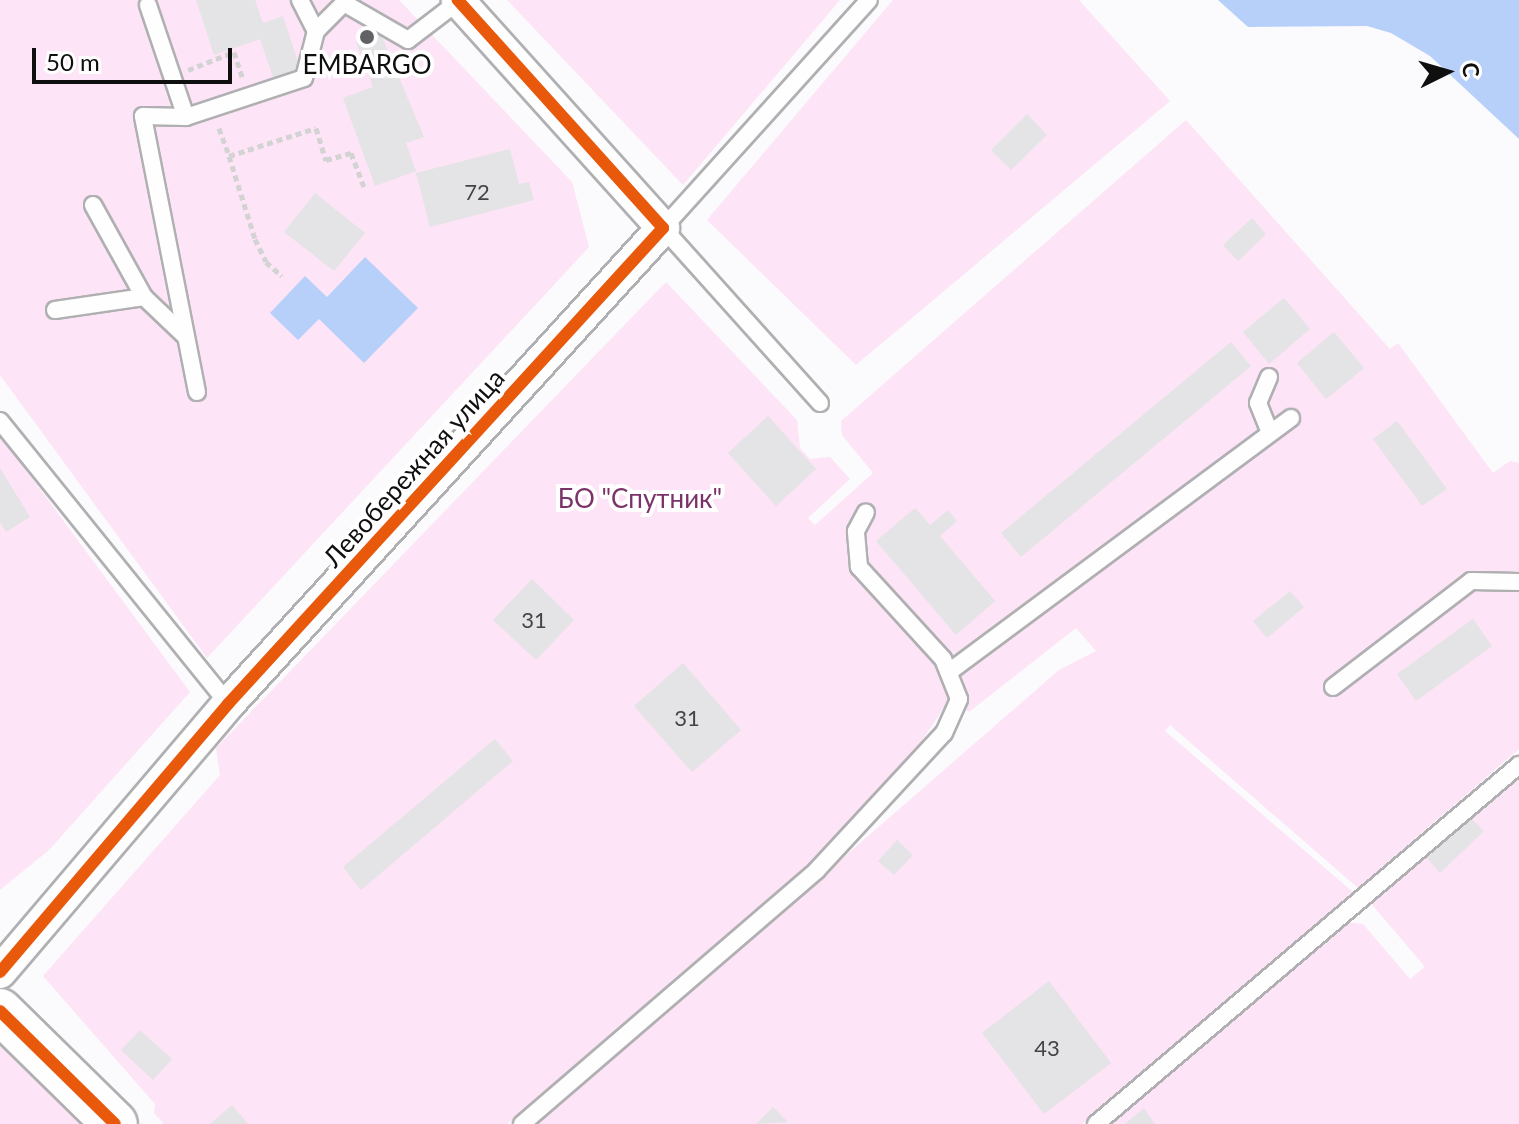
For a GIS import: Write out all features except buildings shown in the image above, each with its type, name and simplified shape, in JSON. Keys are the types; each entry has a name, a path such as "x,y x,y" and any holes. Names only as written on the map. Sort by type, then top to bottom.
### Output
{"main road":[{"path":"0,1011 115,1124"}],"street":[{"path":"458,1 663,228"},
{"name":"Левобережная улица","path":"0,972 228,704 663,228"}],"lane":[{"path":"300,0 316,31"},
{"path":"820,403 663,228 869,0"},
{"path":"197,392 143,116 186,117 304,78 316,31 344,3 408,40 458,1"},
{"path":"148,5 186,117"},
{"path":"93,205 144,297 186,337"},
{"path":"55,310 144,297"},
{"path":"1269,377 1258,403 1270,433"},
{"path":"949,672 1291,418"},
{"path":"0,421 228,704"},
{"path":"522,1124 816,871 944,733 959,699 943,659 859,567 856,531 866,512"},
{"path":"1333,687 1471,581 1519,582"},
{"path":"1096,1124 1519,765"}],"path":[{"path":"172,76 234,52 248,96"},
{"path":"212,108 255,239 266,262 282,276"},
{"path":"229,156 316,128 326,160 351,153 364,187"}],"green space":[{"path":"0,0 399,0 572,182 589,247 207,658 0,375"},
{"path":"507,0 840,0 683,185"},
{"path":"893,0 1079,0 1170,101 856,365 707,220"},
{"name":"БО \"Спутник\"","path":"1186,120 1390,349 1398,343 1493,473 1510,461 1519,463 1519,749 1358,888 1170,725 1165,731 1353,892 1082,1124 537,1124 1059,670 1096,651 1076,628 969,712 952,695 916,750 811,864 507,1124 164,1124 154,1113 155,1104 43,976 220,775 216,748 666,282 797,420 800,448 810,459 830,457 850,479 808,518 815,525 873,473 842,435 841,421"},
{"path":"0,435 190,692 49,850 0,890"},
{"path":"1519,774 1519,1124 1111,1124 1347,922 1363,924 1410,979 1425,967 1369,901"},
{"path":"0,1042 83,1124 0,1124"}],"water":[{"path":"1218,0 1519,0 1519,139 1430,56 1391,33 1367,26 1248,27"},
{"path":"365,257 418,308 364,363 319,319 298,340 270,313 305,276 327,297"}],"cycle path":[{"path":"0,972 228,704 663,228 458,0"},
{"path":"0,1011 115,1124"}],"place":[{"name":"EMBARGO","path":"367,37"}]}
